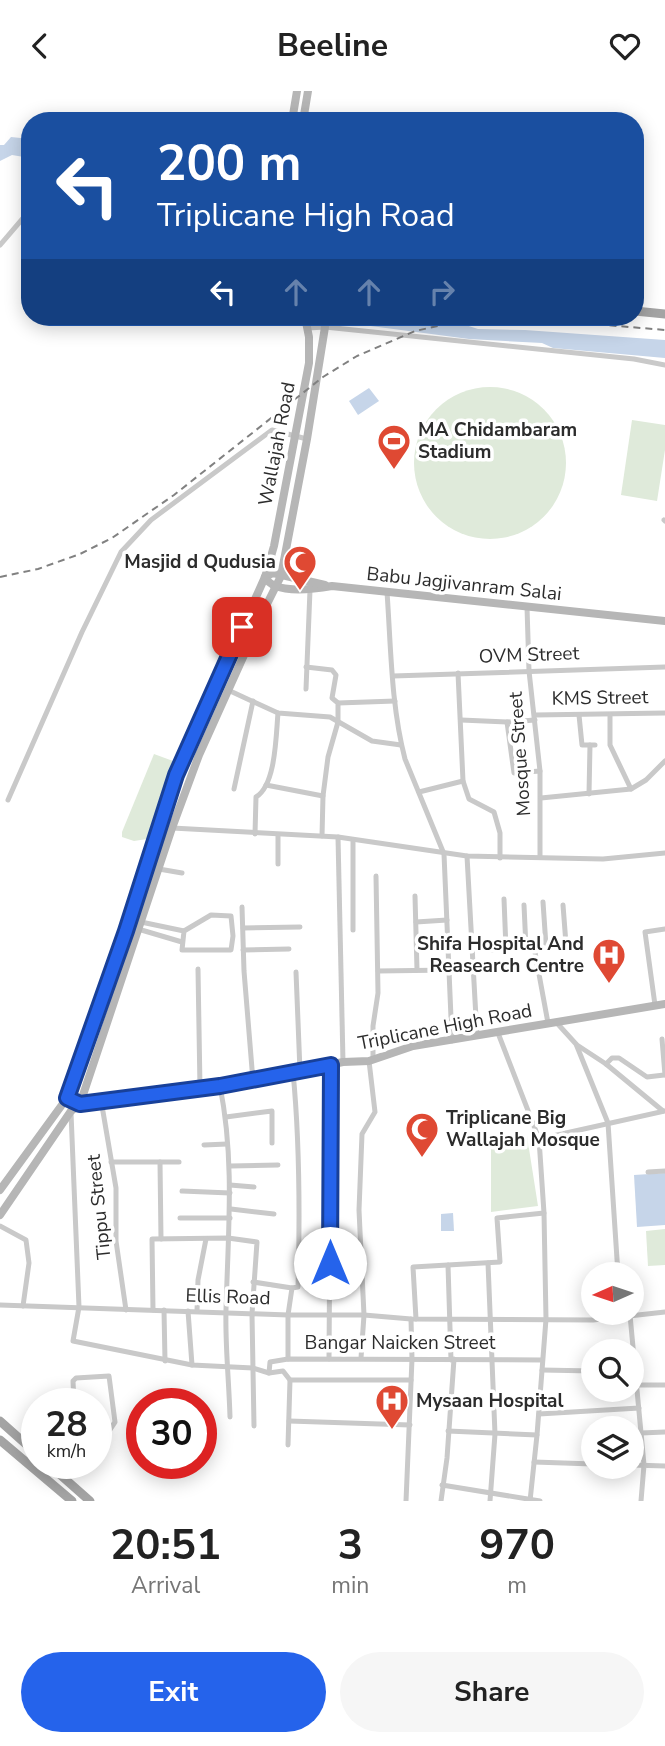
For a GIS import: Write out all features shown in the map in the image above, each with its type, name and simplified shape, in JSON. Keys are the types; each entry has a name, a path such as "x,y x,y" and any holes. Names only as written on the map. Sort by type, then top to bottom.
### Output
{"main road":[{"path":"294,112 297,91"},
{"path":"304,112 308,91"},
{"path":"644,312 665,314"},
{"name":"Wallajah Road","path":"80,1104 199,755 281,576 325,327"},
{"name":"Wallajah Road","path":"0,1190 67,1098 126,931 176,775 265,576 274,546 309,363 308,328"},
{"path":"276,587 268,583 265,576 273,573 332,586"},
{"name":"Babu Jagjivanram Salai","path":"276,587 310,590 332,586 665,621"},
{"name":"Triplicane High Road","path":"80,1104 253,1081 343,1062 371,1060 413,1046 660,1004"},
{"path":"0,1215 71,1111 80,1104 67,1098"},
{"path":"0,1421 21,1440"},
{"path":"0,1440 72,1501"},
{"path":"65,1479 90,1501"}],"street":[{"path":"0,245 21,220"},
{"path":"308,328 325,327 599,355 665,365"},
{"path":"8,800 82,632 121,552 151,520 272,430 307,439"},
{"path":"306,689 310,590"},
{"path":"387,592 401,745 443,854 452,1041"},
{"name":"Mosque Street","path":"527,607 529,671 540,771 540,857"},
{"path":"306,667 334,671 332,698 338,703 395,701"},
{"name":"OVM Street","path":"393,676 665,667"},
{"path":"458,673 463,781 469,799 494,812 500,834 500,858"},
{"path":"228,690 278,713 330,717 372,741 401,745"},
{"path":"234,789 253,701"},
{"path":"322,836 323,796 328,757 338,722 338,703"},
{"path":"255,834 256,797 262,794 270,777 278,713"},
{"name":"KMS Street","path":"460,720 507,722 579,715 665,713"},
{"path":"579,715 582,745 592,745 589,795"},
{"path":"610,715 610,745 631,789"},
{"path":"507,722 514,773 540,771"},
{"path":"541,798 631,789 646,780 665,761"},
{"path":"419,792 463,781"},
{"path":"266,785 323,796"},
{"path":"172,828 338,837 443,854 500,858 603,859 665,853"},
{"path":"278,835 278,865"},
{"path":"338,837 343,1062"},
{"path":"352,930 353,841"},
{"path":"467,856 477,1036"},
{"path":"159,869 182,873"},
{"path":"361,1358 364,1315 359,1210 362,1134 375,1112 371,1060 378,993 376,877"},
{"path":"415,896 417,969"},
{"path":"504,899 506,949"},
{"path":"543,902 546,946"},
{"path":"524,905 526,948"},
{"path":"491,950 566,944 563,905"},
{"path":"242,907 253,1081"},
{"path":"140,926 184,931 211,915 231,916 231,950 182,950 184,931"},
{"path":"416,922 447,921"},
{"path":"140,926 182,941"},
{"path":"243,928 300,927"},
{"path":"660,1004 645,932 665,929"},
{"path":"534,947 551,1022 664,1111"},
{"path":"243,950 289,949"},
{"path":"198,969 200,1088"},
{"path":"377,971 450,970"},
{"path":"253,1282 298,1287 301,1213 296,972"},
{"path":"498,1033 539,1139 544,1213 545,1319 530,1501"},
{"path":"606,1064 612,1058 619,1058 647,1077 664,1075 662,1039"},
{"path":"576,1044 608,1123 617,1262"},
{"path":"329,1359 331,1065"},
{"path":"220,1086 226,1117 230,1166 231,1209 226,1314 230,1417"},
{"name":"Tippu Street","path":"101,1100 116,1188 116,1241 126,1310"},
{"path":"71,1111 79,1307 73,1341 192,1365 253,1368 269,1373 283,1371 290,1380 288,1445"},
{"path":"226,1117 272,1111 272,1143"},
{"path":"539,1139 664,1111"},
{"path":"204,1145 227,1144"},
{"path":"111,1162 179,1161"},
{"path":"160,1162 161,1239"},
{"path":"230,1166 278,1165"},
{"path":"648,1172 665,1171"},
{"path":"230,1185 254,1187"},
{"path":"182,1191 230,1193"},
{"path":"231,1209 274,1214"},
{"path":"406,1501 413,1267 500,1262 497,1218 544,1213"},
{"path":"180,1218 230,1218"},
{"path":"0,1226 26,1240 29,1263 23,1306"},
{"path":"153,1310 152,1239 229,1238 257,1242 252,1314 254,1426"},
{"path":"197,1311 198,1280 206,1239"},
{"path":"488,1263 495,1434 490,1501"},
{"path":"441,1501 452,1359 449,1265"},
{"path":"288,1359 288,1315 292,1288"},
{"name":"Ellis Road","path":"0,1305 226,1314 364,1315 413,1319 581,1320"},
{"path":"164,1310 165,1361"},
{"path":"188,1311 192,1365"},
{"name":"Ellis Road","path":"644,1314 665,1312"},
{"name":"Bangar Naicken Street","path":"269,1373 270,1362 288,1359 542,1360"},
{"path":"542,1370 581,1371"},
{"path":"74,1388 76,1378 109,1377 110,1388"},
{"path":"290,1380 411,1380"},
{"path":"644,1385 665,1385"},
{"path":"112,1400 115,1422 112,1426"},
{"path":"638,1402 640,1416"},
{"path":"539,1414 639,1408"},
{"path":"289,1421 410,1425"},
{"path":"448,1431 537,1435"},
{"path":"644,1433 665,1432"},
{"path":"534,1462 581,1464"},
{"path":"644,1465 665,1466"},
{"path":"641,1501 643,1479"},
{"path":"442,1485 540,1501"}],"green space":[{"path":"490,387 519,393 544,409 560,434 566,463 560,492 544,517 519,533 490,539 461,533 436,517 420,492 414,463 420,434 436,409 461,393"},
{"path":"632,420 665,425 665,450 657,501 621,495"},
{"path":"154,754 173,761 147,839 134,841 122,837 122,832"},
{"path":"527,1136 538,1206 491,1212 491,1149"},
{"path":"665,1229 665,1265 648,1266 646,1231"}],"water":[{"path":"11,137 21,138 21,156 12,155 0,161 0,145 4,145"},
{"path":"371,326 469,326 478,329 665,340 665,358 553,348 542,343 469,339"},
{"path":"369,388 379,401 358,415 349,401"},
{"path":"665,1173 665,1225 637,1227 634,1175"},
{"path":"453,1213 454,1231 441,1231 441,1214"}],"railway":[{"path":"0,577 38,569 80,554 112,538 174,495 323,377 357,356 415,331 438,326"},
{"path":"617,326 665,330"}],"place":[{"name":"MA Chidambaram Stadium","path":"394,471"},
{"name":"Masjid d Qudusia","path":"300,592"},
{"name":"Shifa Hospital And Reasearch Centre","path":"609,985"},
{"name":"Triplicane Big Wallajah Mosque","path":"422,1159"},
{"name":"Mysaan Hospital","path":"392,1431"}],"route":[{"path":"242,627 176,775 126,931 67,1098 80,1104 253,1081 331,1065 330,1263"}]}
